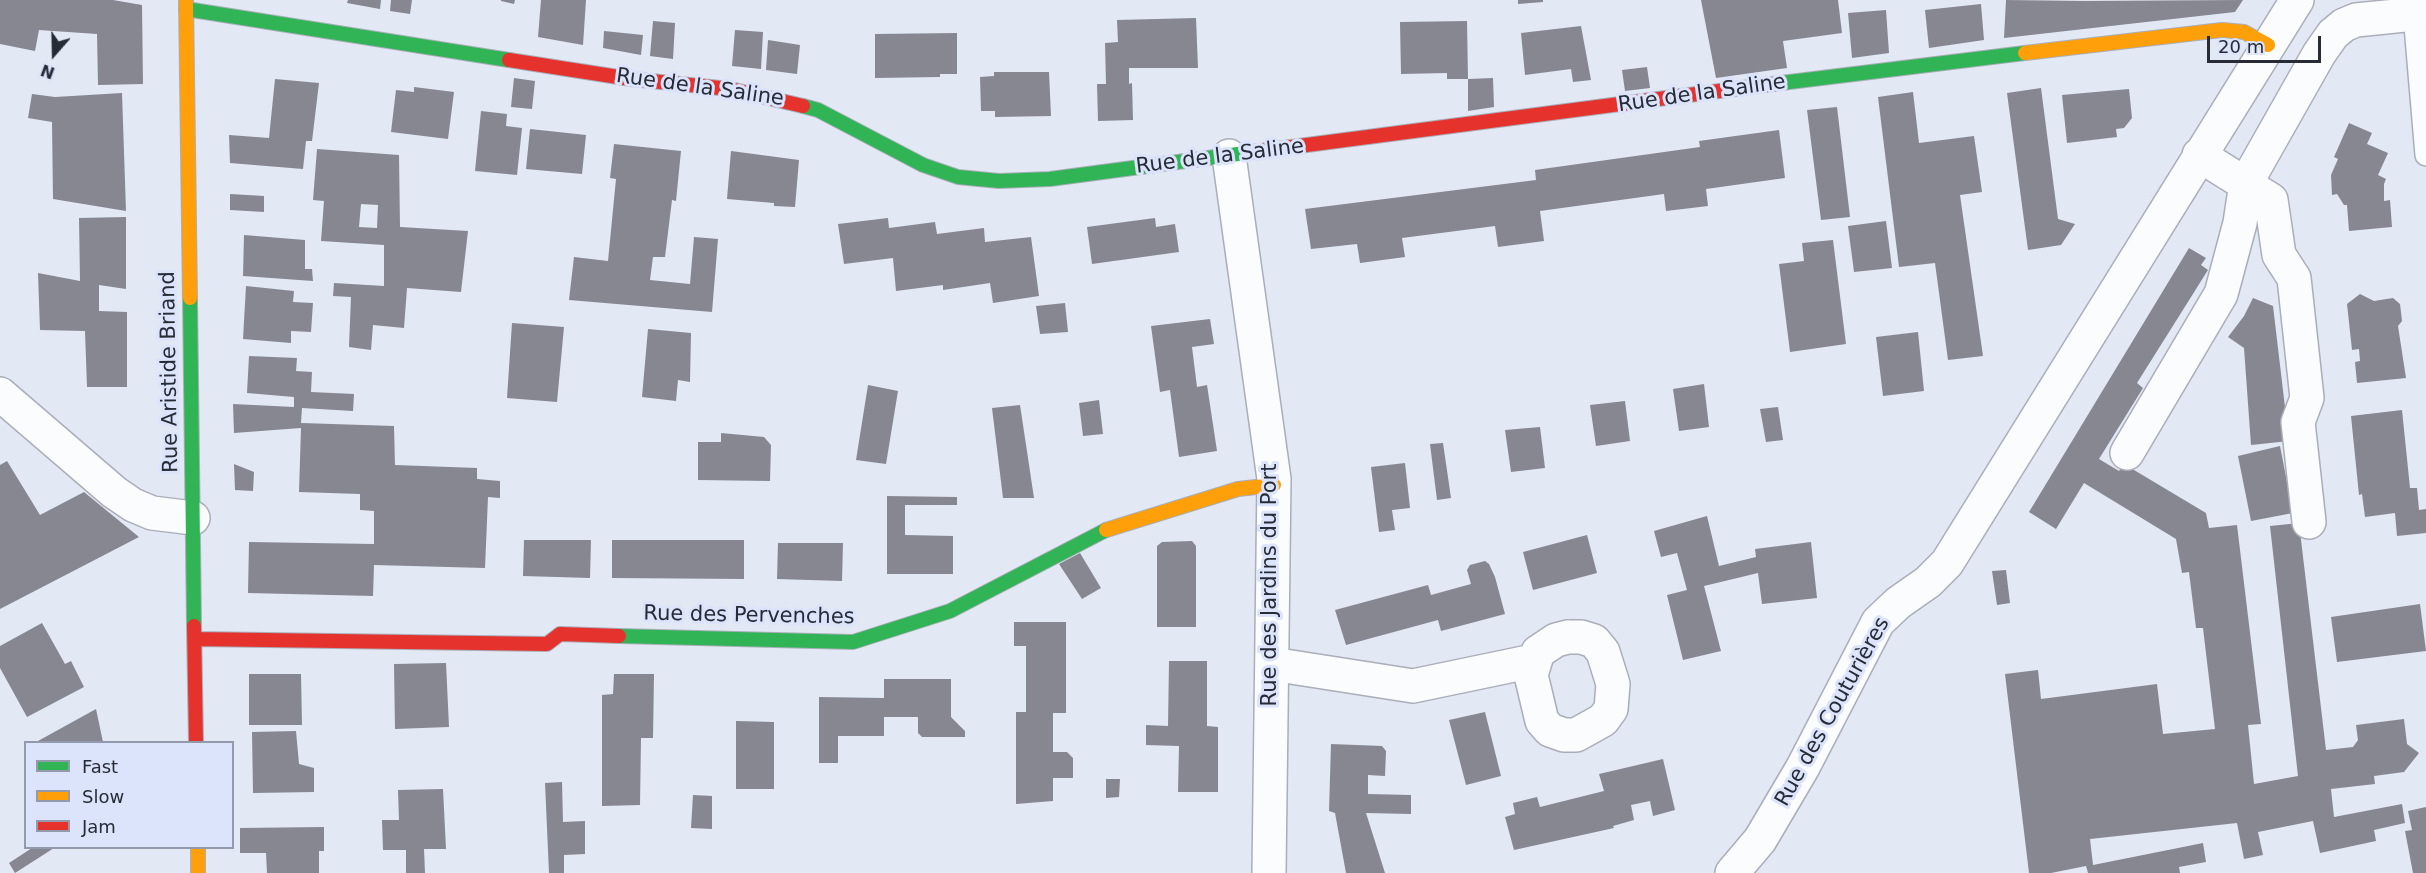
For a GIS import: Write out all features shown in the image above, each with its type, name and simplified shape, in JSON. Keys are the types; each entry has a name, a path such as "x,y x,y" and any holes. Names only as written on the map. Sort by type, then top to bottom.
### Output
{"street":[{"name":"Rue des Couturières","path":"1732,873 1760,840 1803,767 1878,622 1898,603 1929,582 1947,563 2297,0"},
{"name":"Rue de la Saline","path":"186,5 631,79 729,89 782,99 818,110 923,165 958,177 999,182 1050,179 1911,66 2211,32 2244,32 2268,45"},
{"name":"Rue Aristide Briand","path":"186,5 196,741"},
{"path":"2127,453 2221,294 2240,223 2246,183 2293,97 2333,34 2344,25 2356,20 2420,13"},
{"path":"2199,155 2271,200 2279,255 2294,278 2307,398 2298,422 2309,522"},
{"name":"Rue des Jardins du Port","path":"1229,156 1274,485 1269,873"},
{"path":"0,394 114,492 133,505 152,513 193,518"},
{"name":"Rue des Pervenches","path":"195,639 548,644 560,634 853,642 950,611 1101,531 1238,489 1274,485"},
{"path":"1272,664 1413,686 1533,662"},
{"path":"198,849 198,873"}],"lane":[{"path":"2420,13 2426,155"}],"building":[{"path":"0,0 113,0 142,5 143,84 98,85 97,34 39,30 35,51 0,44"},
{"path":"348,0 381,0 380,9 347,3"},
{"path":"391,0 412,0 410,14 390,11"},
{"path":"501,0 515,0 514,4"},
{"path":"541,0 586,0 583,45 538,37"},
{"path":"1518,0 1543,0 1543,2 1518,4"},
{"path":"1701,0 1838,0 1842,33 1783,41 1787,68 1716,78"},
{"path":"2006,0 2243,0 2235,12 2004,38"},
{"path":"1981,4 1984,40 1929,48 1925,10"},
{"path":"1886,10 1889,53 1852,58 1848,13"},
{"path":"1196,18 1198,68 1129,68 1129,84 1132,83 1133,120 1098,121 1097,84 1106,84 1105,43 1118,42 1117,20"},
{"path":"653,21 675,23 673,59 650,56"},
{"path":"1467,21 1468,79 1447,79 1447,73 1401,74 1400,22"},
{"path":"1581,26 1591,80 1573,82 1571,69 1525,75 1521,33"},
{"path":"735,30 763,32 761,69 732,66"},
{"path":"604,31 643,35 641,55 603,48"},
{"path":"957,33 957,74 940,74 940,77 875,78 875,34"},
{"path":"768,40 800,45 797,74 766,70"},
{"path":"1647,67 1650,88 1625,91 1622,70"},
{"path":"994,72 1049,72 1051,116 995,117 995,111 981,111 980,77 994,76"},
{"path":"514,78 535,81 532,109 511,107"},
{"path":"1493,78 1494,107 1468,111 1468,79"},
{"path":"275,79 319,83 312,141 306,141 303,169 230,163 229,135 269,138"},
{"path":"414,87 454,92 448,139 391,132 396,90 414,92"},
{"path":"2041,88 2058,219 2075,224 2061,245 2028,250 2007,93"},
{"path":"2129,89 2132,118 2124,128 2116,129 2117,137 2067,143 2062,95"},
{"path":"1913,92 1919,143 1974,136 1982,192 1960,195 1983,356 1948,360 1935,263 1899,267 1878,97"},
{"path":"122,93 126,211 53,199 52,122 28,118 32,94 55,97"},
{"path":"1837,107 1850,217 1821,220 1807,110"},
{"path":"481,111 507,114 506,126 522,128 517,175 475,171"},
{"path":"2349,123 2372,133 2367,144 2388,153 2378,175 2386,179 2384,201 2390,200 2392,227 2349,231 2347,205 2344,205 2337,194 2332,195 2331,175 2338,159 2334,157"},
{"path":"530,129 586,135 582,174 526,169"},
{"path":"1779,130 1785,178 1706,189 1708,206 1666,211 1664,194 1540,211 1544,241 1498,247 1495,226 1402,238 1405,257 1360,263 1357,244 1311,249 1305,209 1536,180 1535,170 1700,147 1699,141"},
{"path":"614,144 681,151 676,201 672,200 665,257 653,257 650,280 690,284 694,237 718,239 712,312 569,300 574,257 608,261 616,179 610,178"},
{"path":"317,149 399,155 400,227 468,231 461,292 407,288 404,328 373,325 371,350 349,347 351,297 333,296 334,283 384,286 384,245 321,241 324,201 313,200","holes":["361,204 378,205 377,228 359,227"]},
{"path":"731,151 799,160 795,207 727,199"},
{"path":"230,194 264,196 264,212 230,210"},
{"path":"126,217 126,289 99,285 99,311 127,312 127,387 87,387 85,331 40,330 38,273 80,281 79,218"},
{"path":"888,218 889,228 935,222 937,234 984,228 985,242 1031,237 1039,296 993,303 990,283 943,290 943,285 896,291 893,258 844,264 838,224"},
{"path":"1155,218 1156,227 1175,224 1179,252 1092,264 1087,227"},
{"path":"1886,221 1892,268 1854,272 1848,226"},
{"path":"244,235 305,240 305,269 312,269 313,281 243,276"},
{"path":"1833,240 1846,344 1790,352 1779,264 1804,261 1802,243"},
{"path":"2189,248 2206,258 2201,265 2208,270 2137,383 2143,388 2099,459 2119,471 2124,464 2206,513 2209,528 2237,525 2261,724 2248,725 2254,784 2298,776 2270,526 2299,523 2326,750 2353,747 2358,740 2356,725 2404,719 2407,744 2419,753 2404,772 2374,776 2375,784 2331,789 2334,817 2402,804 2405,823 2374,830 2376,841 2320,853 2313,821 2258,832 2263,855 2244,859 2237,823 2090,839 2093,865 2203,843 2206,862 2179,867 2180,873 2088,873 2086,866 2051,873 2029,873 2005,674 2038,670 2041,699 2157,684 2163,734 2215,729 2203,628 2196,628 2189,572 2182,573 2176,539 2084,483 2056,529 2029,512"},
{"path":"246,286 294,291 293,302 313,303 311,332 291,331 291,343 243,339"},
{"path":"2360,294 2374,301 2393,298 2400,304 2402,321 2398,326 2406,378 2357,383 2355,362 2360,361 2359,349 2352,350 2347,304"},
{"path":"2253,298 2273,306 2289,441 2251,445 2244,348 2228,337 2244,316"},
{"path":"1065,303 1068,332 1040,334 1036,306"},
{"path":"1210,319 1214,344 1192,347 1197,387 1207,385 1217,451 1179,457 1170,390 1160,392 1151,326"},
{"path":"512,323 564,327 557,402 507,398"},
{"path":"648,329 691,333 690,382 678,380 676,401 642,397"},
{"path":"1918,332 1924,391 1883,396 1876,337"},
{"path":"249,356 297,358 296,371 312,372 311,392 354,394 353,411 302,408 301,423 394,426 395,465 477,468 477,479 500,481 500,498 488,497 485,568 374,565 373,596 248,593 249,542 374,544 374,511 360,510 360,494 299,492 301,428 234,433 233,404 294,407 294,397 247,393"},
{"path":"1704,384 1709,427 1679,431 1673,389"},
{"path":"868,385 898,391 886,464 856,460"},
{"path":"1099,400 1103,434 1083,436 1079,403"},
{"path":"1625,401 1630,441 1596,446 1590,405"},
{"path":"1020,405 1034,498 1003,498 992,408"},
{"path":"1778,407 1783,440 1766,442 1760,409"},
{"path":"2402,410 2410,488 2417,488 2419,510 2426,509 2426,533 2397,536 2395,513 2365,517 2362,494 2359,495 2351,416"},
{"path":"1540,427 1545,468 1511,472 1505,430"},
{"path":"721,433 764,437 771,445 770,481 698,480 698,442 721,442"},
{"path":"1443,443 1451,498 1437,500 1430,444"},
{"path":"2280,446 2293,513 2251,521 2238,456"},
{"path":"7,461 40,515 84,492 139,537 0,609 0,465"},
{"path":"1405,463 1410,508 1392,510 1395,530 1379,532 1371,467"},
{"path":"234,464 254,472 253,491 235,490"},
{"path":"887,496 957,497 957,505 905,505 905,535 953,536 953,574 887,574"},
{"path":"1707,516 1719,566 1756,557 1755,549 1811,542 1817,598 1762,604 1758,573 1704,586 1721,651 1683,660 1667,595 1687,590 1677,553 1661,557 1654,531"},
{"path":"1587,535 1597,573 1533,590 1523,552"},
{"path":"524,540 591,540 590,578 523,576"},
{"path":"612,540 744,540 744,579 612,578"},
{"path":"1192,541 1196,546 1196,627 1157,627 1157,546 1162,542"},
{"path":"778,543 843,543 842,581 777,579"},
{"path":"1080,553 1101,588 1082,599 1059,564"},
{"path":"1485,561 1489,564 1495,577 1505,614 1441,631 1438,620 1346,645 1335,610 1428,585 1431,595 1471,584 1467,570 1470,565"},
{"path":"2006,570 2010,603 1997,605 1992,571"},
{"path":"2420,604 2426,651 2337,662 2331,617"},
{"path":"1014,622 1066,622 1066,713 1053,713 1053,752 1067,752 1073,758 1073,778 1053,778 1053,801 1016,804 1016,712 1026,712 1026,646 1014,646"},
{"path":"42,623 65,664 71,661 84,687 27,717 0,668 0,646"},
{"path":"1169,661 1207,661 1207,726 1218,727 1218,792 1178,792 1179,746 1146,745 1146,725 1168,726"},
{"path":"446,663 449,727 395,729 394,664"},
{"path":"249,674 301,674 302,725 249,725"},
{"path":"614,674 654,674 653,738 641,738 640,805 602,806 602,695 613,694"},
{"path":"884,679 951,679 951,717 965,731 965,737 922,737 918,733 918,717 884,717 884,736 838,736 838,763 819,763 819,697 884,698"},
{"path":"96,709 103,741 38,741"},
{"path":"1485,712 1501,776 1466,785 1449,720"},
{"path":"736,721 774,722 774,789 736,789"},
{"path":"296,731 299,764 314,768 314,792 253,793 252,732"},
{"path":"1331,744 1382,746 1386,751 1385,776 1368,775 1368,794 1411,795 1411,814 1366,813 1385,873 1346,873 1335,813 1329,811"},
{"path":"1663,759 1675,810 1653,816 1650,801 1631,805 1634,820 1613,826 1614,828 1514,850 1505,817 1515,814 1513,803 1537,797 1540,807 1604,791 1599,774"},
{"path":"1106,779 1120,779 1119,797 1106,798"},
{"path":"562,782 563,822 585,821 585,854 564,855 564,873 549,873 545,783"},
{"path":"443,789 446,849 424,849 425,873 406,873 406,850 383,850 382,820 399,820 398,790"},
{"path":"693,795 712,796 712,829 691,828"},
{"path":"2426,807 2426,873 2413,873 2405,831 2412,830 2408,811"},
{"path":"324,827 324,851 319,851 319,873 267,873 266,853 240,853 240,828"},
{"path":"30,849 52,849 15,873 9,863"}],"traffic: fast":[{"path":"186,9 509,60"},
{"path":"1773,84 2025,53"},
{"path":"803,106 818,110 923,165 958,177 999,181 1050,179 1253,152"},
{"path":"190,298 194,626"},
{"path":"619,636 853,642 950,611 1106,530"}],"traffic: slow":[{"path":"186,0 190,298"},
{"path":"2025,53 2222,30 2244,32 2268,45"},
{"path":"1106,530 1238,489 1274,485"},
{"path":"198,849 198,873"}],"traffic: jam":[{"path":"509,60 631,79 730,89 803,106"},
{"path":"1253,152 1773,84"},
{"path":"194,626 196,741"},
{"path":"195,639 547,644 560,634 619,636"}]}
